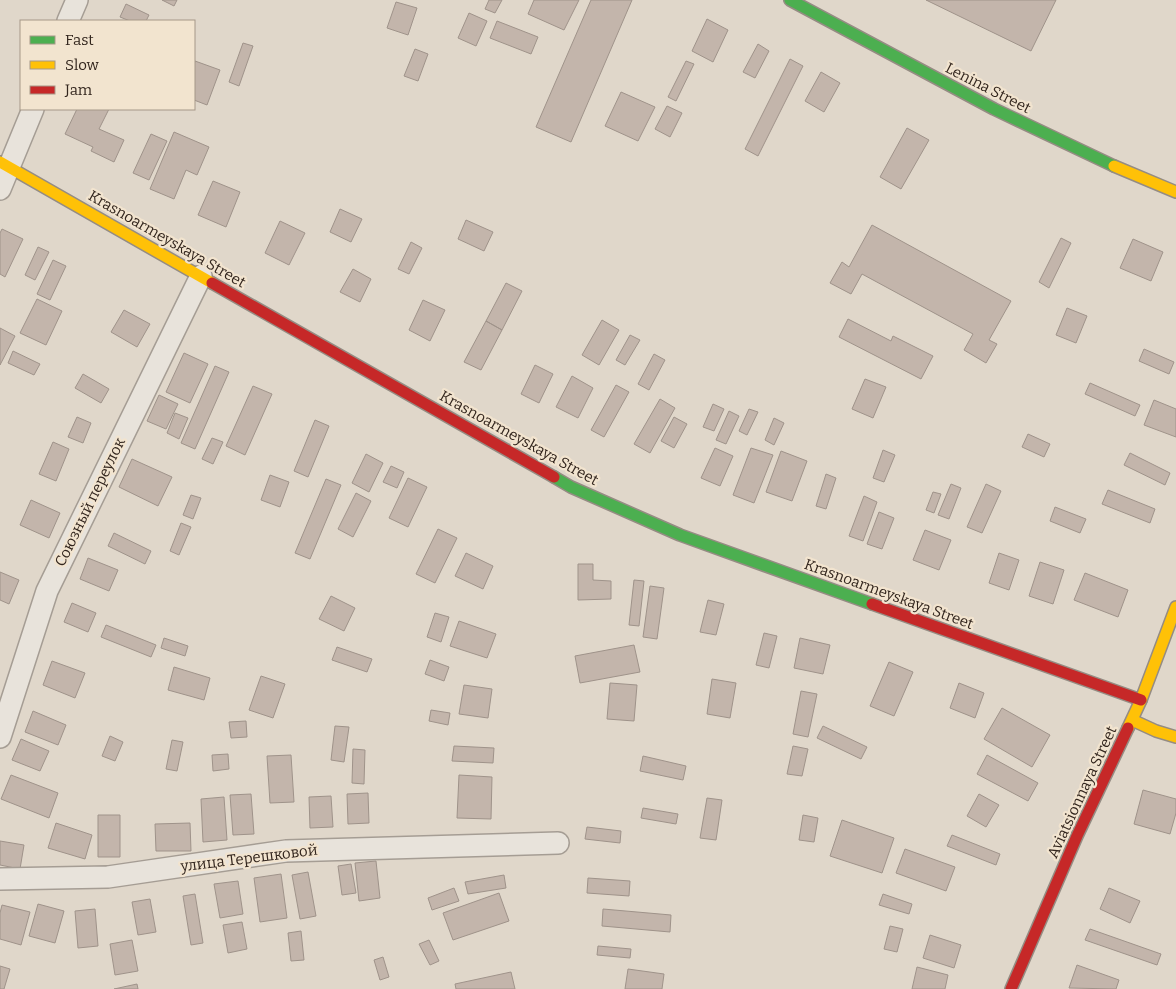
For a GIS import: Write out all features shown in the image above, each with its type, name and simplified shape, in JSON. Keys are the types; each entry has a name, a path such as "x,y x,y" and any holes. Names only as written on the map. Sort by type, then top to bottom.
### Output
{"street":[{"path":"68,20 77,0"},
{"name":"Lenina Street","path":"790,0 994,109 1116,167 1176,192"},
{"path":"0,189 5,165 33,110"},
{"name":"Krasnoarmeyskaya Street","path":"5,165 571,486 680,535 1141,700"},
{"name":"Союзный переулок","path":"0,737 47,591 201,276"},
{"name":"Aviatsionnaya Street","path":"1011,989 1073,845 1141,700 1176,606"},
{"path":"1132,720 1156,731 1176,737"},
{"name":"улица Терешковой","path":"0,879 108,876 286,851 558,843"}],"building":[{"path":"162,0 177,0 174,6"},
{"path":"489,0 502,0 495,13 485,9"},
{"path":"534,0 579,0 564,30 528,14"},
{"path":"591,0 632,0 571,142 536,127"},
{"path":"926,0 1056,0 1031,51"},
{"path":"396,2 417,8 408,35 387,28"},
{"path":"126,4 149,15 146,20 128,20 120,17"},
{"path":"469,13 487,21 476,46 458,38"},
{"path":"707,19 728,30 713,62 692,51"},
{"path":"497,21 538,37 531,54 490,38"},
{"path":"243,43 253,46 239,86 229,82"},
{"path":"758,44 769,51 755,78 743,72"},
{"path":"415,49 428,54 418,81 404,76"},
{"path":"790,59 803,66 758,156 745,149"},
{"path":"195,61 220,70 207,105 195,100"},
{"path":"686,61 694,64 676,101 668,97"},
{"path":"821,72 840,83 824,112 805,101"},
{"path":"621,92 655,107 638,141 605,126"},
{"path":"667,106 682,113 670,137 655,129"},
{"path":"77,110 108,110 99,129 124,140 114,162 91,151 93,147 65,134"},
{"path":"907,128 929,140 901,189 880,177"},
{"path":"174,132 209,147 197,175 186,170 174,199 150,189"},
{"path":"151,134 167,141 149,180 133,173"},
{"path":"213,181 240,192 226,227 198,215"},
{"path":"340,209 362,219 351,242 330,232"},
{"path":"466,220 493,232 484,251 458,239"},
{"path":"280,221 305,233 289,265 265,253"},
{"path":"872,225 1011,301 989,340 997,344 986,363 964,350 973,334 862,274 851,294 830,283 842,262 849,267"},
{"path":"2,229 23,239 5,277 0,274 0,233"},
{"path":"1061,238 1071,243 1049,288 1039,282"},
{"path":"1133,239 1163,252 1151,281 1120,268"},
{"path":"411,242 422,248 409,274 398,269"},
{"path":"38,247 49,252 35,280 25,275"},
{"path":"53,260 66,266 50,300 37,294"},
{"path":"353,269 371,279 360,302 340,292"},
{"path":"506,283 522,291 502,330 486,321"},
{"path":"37,299 62,311 46,345 20,333"},
{"path":"423,300 445,310 430,341 409,330"},
{"path":"1067,308 1087,316 1076,343 1056,335"},
{"path":"124,310 150,324 137,347 111,332"},
{"path":"848,319 891,341 893,336 933,356 921,379 839,337"},
{"path":"602,320 619,330 599,365 582,355"},
{"path":"486,321 502,330 481,370 464,362"},
{"path":"0,328 15,336 0,365"},
{"path":"630,335 640,340 625,365 616,360"},
{"path":"1144,349 1174,362 1169,374 1139,361"},
{"path":"13,351 40,364 34,375 8,363"},
{"path":"184,353 208,364 190,403 166,392"},
{"path":"654,354 665,360 649,390 638,384"},
{"path":"535,365 553,374 539,403 521,394"},
{"path":"215,366 229,372 195,449 181,443"},
{"path":"83,374 109,389 101,403 75,388"},
{"path":"572,376 593,388 578,418 556,407"},
{"path":"865,379 886,387 873,418 852,409"},
{"path":"1090,383 1140,405 1135,416 1085,394"},
{"path":"616,385 629,392 604,437 591,430"},
{"path":"253,386 272,394 245,455 226,446"},
{"path":"159,395 178,404 166,429 147,421"},
{"path":"660,399 675,408 650,453 634,444"},
{"path":"1154,400 1176,409 1176,437 1144,425"},
{"path":"713,404 724,409 714,431 703,427"},
{"path":"749,409 758,412 747,435 739,431"},
{"path":"729,411 739,416 726,444 716,440"},
{"path":"175,413 188,418 179,439 167,433"},
{"path":"77,417 91,423 83,443 68,437"},
{"path":"674,417 687,424 674,448 661,441"},
{"path":"774,418 784,423 774,445 765,440"},
{"path":"315,420 329,426 308,477 294,471"},
{"path":"1028,434 1050,444 1044,457 1022,447"},
{"path":"212,438 223,442 213,464 202,459"},
{"path":"53,442 69,449 56,481 39,474"},
{"path":"715,448 733,456 720,486 701,478"},
{"path":"751,448 773,455 754,503 733,495"},
{"path":"883,450 895,455 884,482 873,478"},
{"path":"781,451 807,461 792,501 766,492"},
{"path":"1130,453 1170,473 1165,485 1124,465"},
{"path":"366,454 383,463 369,492 352,483"},
{"path":"132,459 172,477 158,506 119,487"},
{"path":"391,466 404,472 397,488 383,482"},
{"path":"826,474 836,478 826,509 816,506"},
{"path":"270,475 289,482 280,507 261,500"},
{"path":"408,478 427,487 408,527 389,518"},
{"path":"326,479 341,485 310,559 295,553"},
{"path":"951,484 961,488 949,519 938,515"},
{"path":"986,484 1001,491 982,533 967,527"},
{"path":"1108,490 1155,509 1150,523 1102,504"},
{"path":"933,492 941,494 934,513 926,510"},
{"path":"356,493 371,501 353,537 338,529"},
{"path":"191,495 201,498 193,519 183,515"},
{"path":"864,496 877,502 863,541 849,536"},
{"path":"31,500 60,513 49,538 20,525"},
{"path":"1055,507 1086,519 1080,533 1050,521"},
{"path":"879,512 894,518 882,549 867,544"},
{"path":"181,523 191,527 179,555 170,551"},
{"path":"438,529 457,538 435,583 416,574"},
{"path":"925,530 951,540 939,570 913,560"},
{"path":"114,533 151,551 145,564 108,546"},
{"path":"466,553 493,566 483,589 455,576"},
{"path":"999,553 1019,560 1009,590 989,583"},
{"path":"88,558 118,570 109,591 80,579"},
{"path":"1040,562 1064,570 1053,604 1029,596"},
{"path":"578,564 593,564 593,580 611,581 611,599 578,600"},
{"path":"0,572 19,580 9,604 0,600"},
{"path":"1085,573 1128,590 1118,617 1074,600"},
{"path":"634,580 644,581 639,626 629,625"},
{"path":"650,586 664,588 657,639 643,637"},
{"path":"331,596 355,608 344,631 319,619"},
{"path":"708,600 724,604 716,635 700,632"},
{"path":"72,603 96,613 88,632 64,622"},
{"path":"435,613 449,617 441,642 427,637"},
{"path":"459,621 496,634 487,658 450,646"},
{"path":"106,625 156,645 151,657 101,637"},
{"path":"764,633 777,636 769,668 756,665"},
{"path":"164,638 188,646 185,656 161,648"},
{"path":"800,638 830,645 823,674 794,668"},
{"path":"634,645 640,672 580,683 575,656"},
{"path":"337,647 372,659 367,672 332,660"},
{"path":"430,660 449,667 444,681 425,674"},
{"path":"52,661 85,673 75,698 43,685"},
{"path":"889,662 913,672 894,716 870,706"},
{"path":"174,667 210,678 204,700 168,690"},
{"path":"261,676 285,684 273,718 249,710"},
{"path":"712,679 736,683 730,718 707,714"},
{"path":"610,683 637,685 634,721 607,719"},
{"path":"959,683 984,693 975,718 950,708"},
{"path":"464,685 492,689 488,718 459,714"},
{"path":"801,691 817,694 808,737 793,734"},
{"path":"1002,708 1050,735 1032,767 984,739"},
{"path":"431,710 450,713 448,725 429,721"},
{"path":"33,711 66,725 58,745 25,732"},
{"path":"246,721 247,737 231,738 229,722"},
{"path":"335,726 349,727 344,762 331,760"},
{"path":"823,726 867,747 861,759 817,738"},
{"path":"110,736 123,742 115,761 102,756"},
{"path":"21,739 49,751 40,771 12,760"},
{"path":"172,740 183,742 177,771 166,769"},
{"path":"454,746 494,748 493,763 452,761"},
{"path":"793,746 808,749 802,776 787,774"},
{"path":"353,749 365,750 364,784 352,783"},
{"path":"228,754 229,769 213,771 212,755"},
{"path":"291,755 294,802 270,803 267,756"},
{"path":"987,755 1038,783 1028,801 977,774"},
{"path":"643,756 686,766 683,780 640,771"},
{"path":"11,775 58,793 49,818 1,799"},
{"path":"459,775 492,777 491,819 457,818"},
{"path":"1143,790 1176,799 1176,813 1170,834 1134,824"},
{"path":"368,793 369,823 348,824 347,794"},
{"path":"251,794 254,834 233,835 230,795"},
{"path":"979,794 999,805 986,827 967,816"},
{"path":"331,796 333,827 310,828 309,797"},
{"path":"224,797 227,840 203,842 201,799"},
{"path":"707,798 722,800 716,840 700,838"},
{"path":"643,808 678,814 676,824 641,818"},
{"path":"98,815 120,815 120,857 98,857"},
{"path":"803,815 818,818 814,842 799,840"},
{"path":"842,820 894,838 882,873 830,856"},
{"path":"56,823 92,835 85,859 48,848"},
{"path":"190,823 191,851 156,851 155,824"},
{"path":"587,827 621,831 620,843 585,839"},
{"path":"952,835 1000,854 996,865 947,846"},
{"path":"0,841 24,845 20,869 0,865"},
{"path":"905,849 955,867 946,891 896,873"},
{"path":"376,861 380,898 359,901 355,863"},
{"path":"351,864 356,893 342,895 338,866"},
{"path":"308,872 316,916 300,919 292,875"},
{"path":"281,874 287,918 260,922 254,878"},
{"path":"504,875 506,888 468,894 465,882"},
{"path":"588,878 630,881 629,896 587,893"},
{"path":"238,881 243,914 220,918 214,884"},
{"path":"454,888 459,901 432,910 428,898"},
{"path":"1109,888 1140,901 1130,923 1100,909"},
{"path":"499,893 509,921 453,940 443,913"},
{"path":"195,894 203,943 191,945 183,896"},
{"path":"883,894 912,904 909,914 879,905"},
{"path":"150,899 156,932 138,935 132,902"},
{"path":"38,904 64,911 55,943 29,936"},
{"path":"2,905 30,912 21,945 0,939 0,913"},
{"path":"95,909 98,946 78,948 75,911"},
{"path":"603,909 671,915 670,932 602,926"},
{"path":"242,922 247,949 228,953 223,925"},
{"path":"890,926 903,929 897,952 884,949"},
{"path":"1090,929 1161,954 1157,965 1085,940"},
{"path":"301,931 304,960 291,961 288,933"},
{"path":"930,935 961,945 954,968 923,958"},
{"path":"132,940 138,971 115,975 110,944"},
{"path":"429,940 439,961 430,965 419,944"},
{"path":"598,946 631,949 630,958 597,955"},
{"path":"383,957 389,977 380,980 374,960"},
{"path":"1077,965 1119,980 1116,989 1069,988"},
{"path":"0,966 10,969 4,989 0,989"},
{"path":"917,967 948,975 945,989 912,989"},
{"path":"628,969 664,974 662,989 625,989"},
{"path":"511,972 515,989 456,989 455,984"},
{"path":"137,984 138,989 114,989"}],"traffic: fast":[{"path":"790,0 994,109 1114,166"},
{"path":"554,477 571,487 680,535 872,604"}],"traffic: slow":[{"path":"0,162 212,283"},
{"path":"1114,166 1176,192"},
{"path":"1128,728 1141,700 1176,607"},
{"path":"1132,720 1156,731 1176,737"}],"traffic: jam":[{"path":"212,283 554,477"},
{"path":"872,604 1141,700"},
{"path":"1011,989 1077,836 1128,728"}]}
